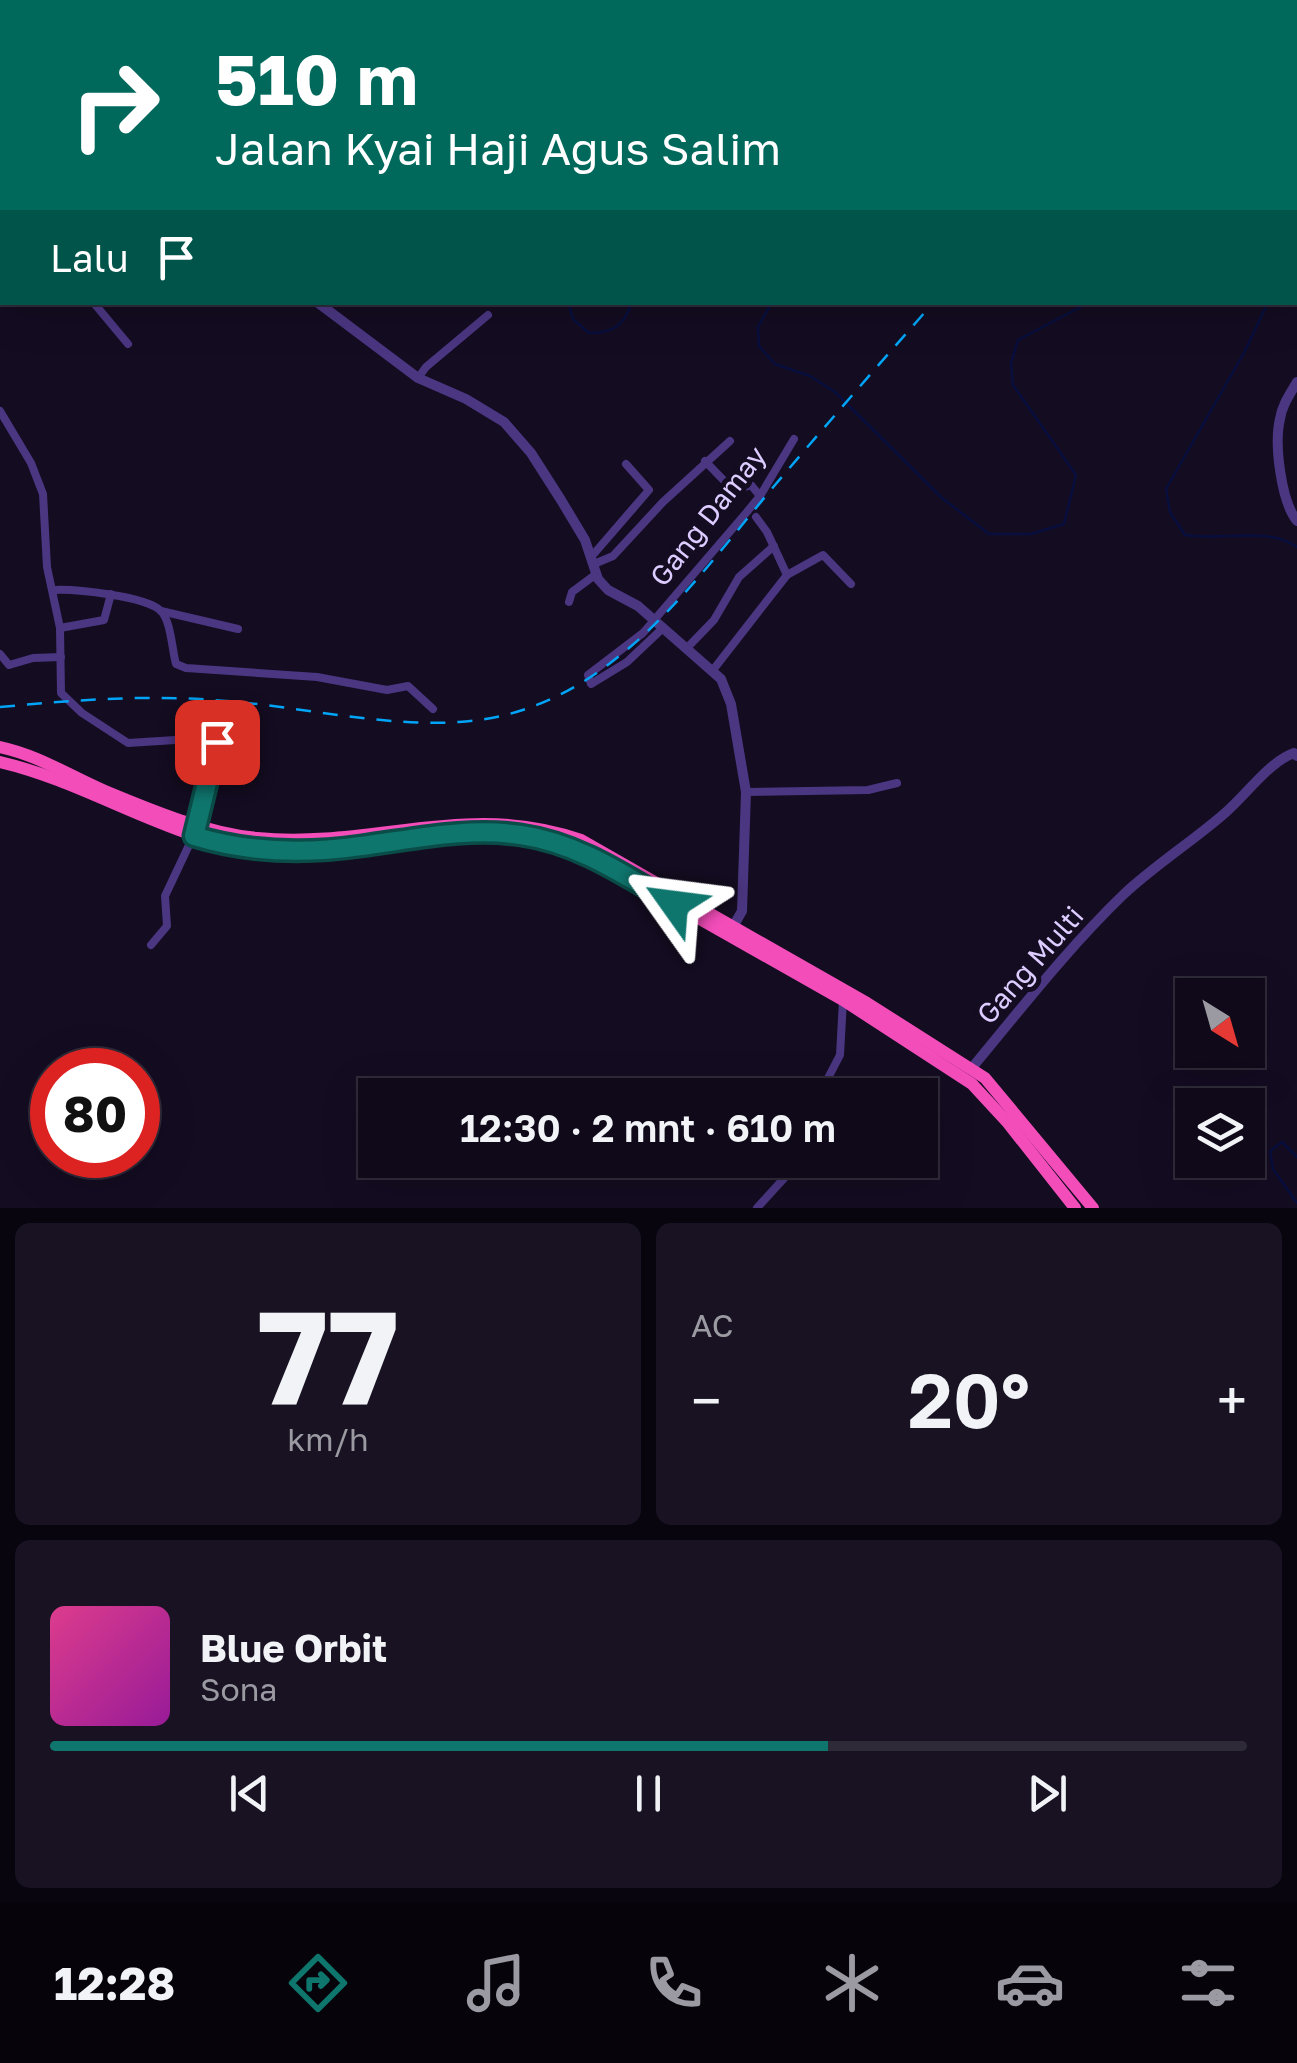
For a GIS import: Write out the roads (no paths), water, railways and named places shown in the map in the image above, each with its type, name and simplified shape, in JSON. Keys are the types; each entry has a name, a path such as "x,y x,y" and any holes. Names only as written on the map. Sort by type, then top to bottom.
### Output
{"highway":[{"path":"0,747 39,759 196,831"},
{"path":"0,762 196,831 322,840 444,824 526,824 581,840 972,1084 1075,1208"},
{"path":"731,931 910,1029 971,1069 1002,1096 1092,1208"}],"street":[{"path":"96,305 128,344"},
{"path":"321,305 418,378 466,399 504,422 531,453 608,590 624,596 721,679 731,704 746,792 742,911 731,931"},
{"path":"418,378 488,315"},
{"path":"1297,382 1282,409 1278,428 1284,494 1297,521"},
{"path":"0,412 43,494 47,567 60,628 60,684 66,700 128,743 215,739 217,749 196,831 165,896 167,926 151,944"},
{"name":"Gang Damay","path":"591,672 659,624 760,496 794,439"},
{"path":"594,565 612,556 704,461 730,441"},
{"path":"704,461 734,491 750,485 760,496"},
{"path":"569,602 572,592 650,490 626,464"},
{"path":"756,516 787,575"},
{"path":"686,649 714,620 739,577 774,546"},
{"path":"713,670 787,575 823,555 851,584"},
{"path":"54,590 111,594 161,611 238,629"},
{"path":"60,628 104,620 111,594"},
{"path":"161,611 176,664 186,668 316,677 387,690 408,686 433,710"},
{"path":"0,654 9,666 33,658 61,656"},
{"name":"Gang Multi","path":"971,1069 1057,964 1126,893 1262,780 1270,767 1286,756 1297,756"},
{"path":"746,792 868,790 897,783"},
{"path":"829,1078 840,1056 843,1000"},
{"path":"757,1208 785,1178"}],"waterway":[{"path":"569,305 573,319 589,333 605,332 616,326 631,305"},
{"path":"770,305 758,327 759,346 775,364 810,376 835,392 942,498 989,534 1031,534 1064,524 1076,475 1013,385 1011,363 1018,340 1084,305"},
{"path":"1267,305 1245,351 1166,489 1170,512 1185,535 1272,537 1297,547"},
{"path":"1297,1157 1282,1142 1270,1151 1273,1169 1297,1203"}],"railway":[{"path":"0,707 113,699 198,699 430,723 511,713 558,696 601,670 676,602 931,305"}]}
